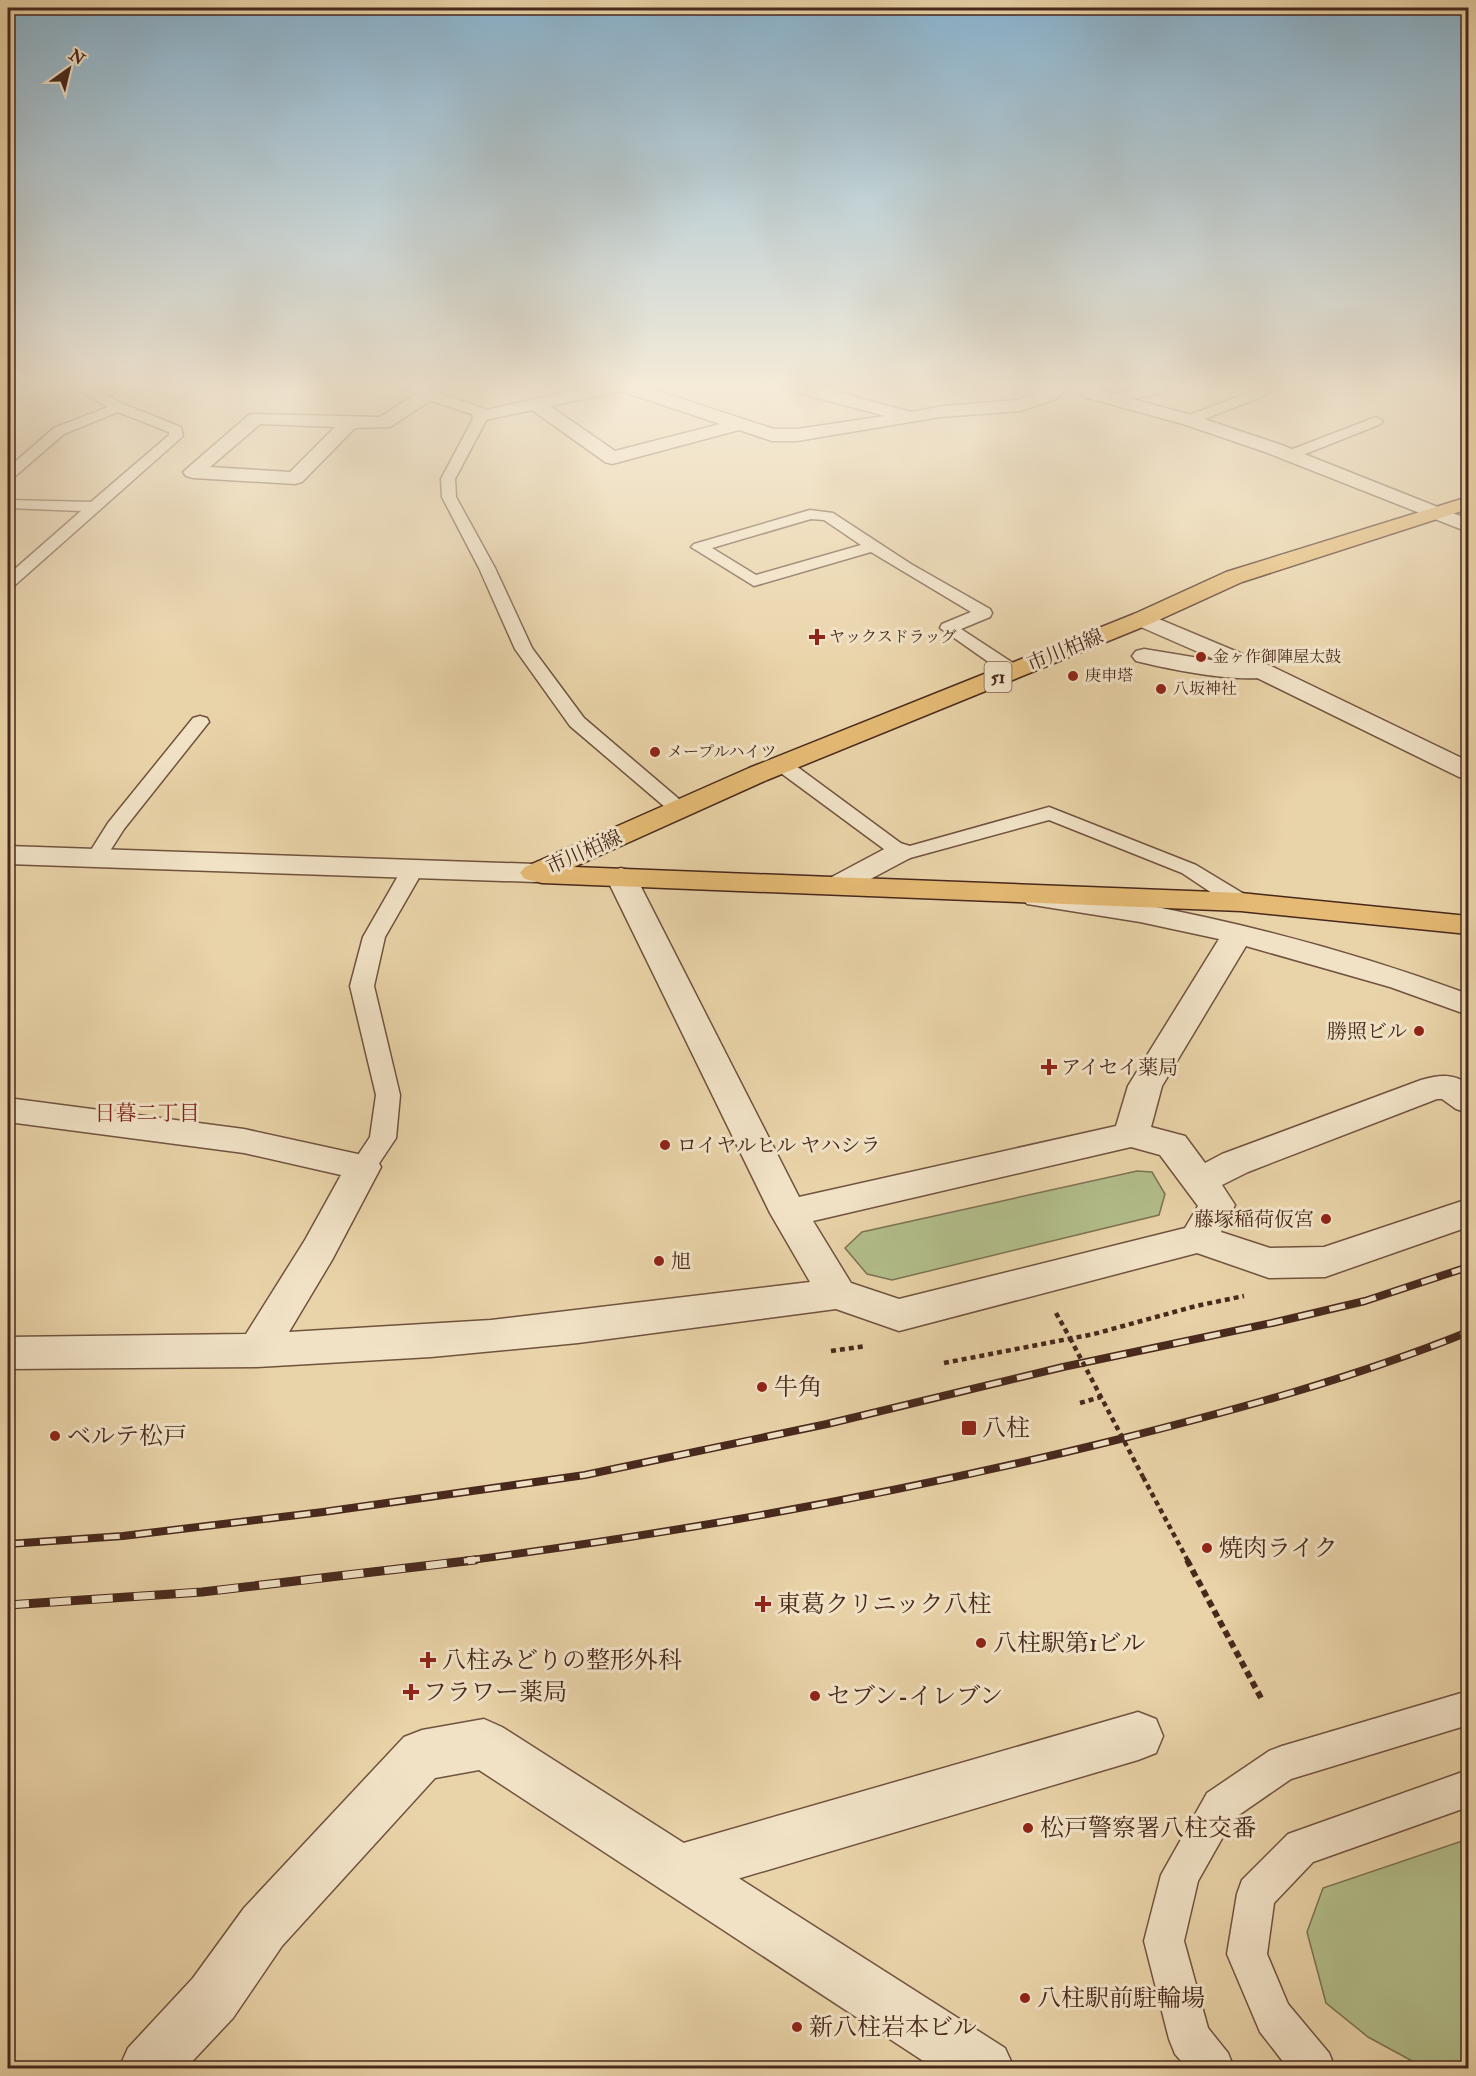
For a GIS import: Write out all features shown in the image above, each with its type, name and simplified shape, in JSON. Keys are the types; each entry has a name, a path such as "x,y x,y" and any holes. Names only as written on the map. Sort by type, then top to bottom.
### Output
{"main road":[{"name":"市川柏線","path":"535,873 781,764 1142,619 1234,577 1468,502"},
{"name":"市川柏線","path":"535,873 1241,902 1468,925"}],"street":[{"path":"1359,483 1468,526"},
{"path":"1142,619 1262,671 1468,771"},
{"path":"1144,656 1235,671 1262,671"},
{"path":"838,885 900,852"},
{"path":"8,855 535,873"},
{"path":"621,877 789,1214 837,1294"},
{"path":"988,891 1140,914 1238,934 1401,980 1468,1005"},
{"path":"1131,1135 1145,1086 1238,934"},
{"path":"1200,1181 1235,1163 1433,1088 1449,1087 1468,1101"},
{"path":"8,1110 244,1141 363,1167 319,1250 257,1352"},
{"path":"789,1214 1131,1135 1172,1145 1216,1205 1198,1239"},
{"path":"8,1353 257,1352 489,1336 667,1317 837,1294 899,1315 1198,1239 1269,1263 1325,1262 1468,1213"},
{"path":"680,1869 1138,1736"},
{"path":"148,2068 213,1998 263,1927 422,1755 484,1744 985,2068"}],"lane":[{"path":"8,583 123,483"},
{"path":"448,483 449,497 487,568 524,649 577,722 679,809"},
{"path":"8,504 96,507"},
{"path":"874,546 754,581 699,547 810,514 828,516 874,546 905,567 984,613 948,628 1013,671"},
{"path":"96,858 115,826 200,722"},
{"path":"781,764 903,854 1049,813 1189,869 1241,902"},
{"path":"363,1167 382,1138 388,1095 363,986 374,937 413,869"},
{"path":"1213,2068 1190,2039 1164,1941 1180,1875 1220,1806 1282,1764 1468,1708"},
{"path":"1314,2068 1274,2018 1247,1954 1256,1894 1301,1847 1468,1789"}],"path":[{"path":"944,1363 1021,1350 1113,1329 1225,1299"},
{"path":"1060,1319 1261,1698"},
{"path":"1080,1403 1101,1398"}],"green space":[{"path":"1137,1171 1152,1172 1165,1194 1159,1215 892,1280 867,1274 845,1248 862,1232"},
{"path":"1468,1839 1468,2068 1425,2068 1368,2037 1326,2003 1307,1932 1323,1888"}],"railway":[{"path":"8,1544 123,1536 323,1512 585,1475 827,1424 1063,1367 1272,1323 1365,1301 1468,1267"},
{"path":"464,1561 792,1510 1036,1459 1250,1405 1382,1364 1468,1332"},
{"path":"8,1605 202,1592 475,1560"}],"place":[{"name":"ヤックスドラッグ","path":"817,637"},
{"name":"金ヶ作御陣屋太鼓","path":"1201,657"},
{"name":"庚申塔","path":"1073,676"},
{"name":"八坂神社","path":"1161,689"},
{"name":"メープルハイツ","path":"655,752"},
{"name":"勝照ビル","path":"1419,1031"},
{"name":"アイセイ薬局","path":"1049,1067"},
{"name":"ロイヤルヒル ヤハシラ","path":"665,1145"},
{"name":"藤塚稲荷仮宮","path":"1326,1219"},
{"name":"旭","path":"659,1261"},
{"name":"牛角","path":"762,1387"},
{"name":"八柱","path":"969,1428"},
{"name":"ベルテ松戸","path":"55,1436"},
{"name":"焼肉ライク","path":"1207,1548"},
{"name":"東葛クリニック八柱","path":"763,1604"},
{"name":"八柱駅第1ビル","path":"981,1643"},
{"name":"八柱みどりの整形外科","path":"428,1660"},
{"name":"フラワー薬局","path":"411,1692"},
{"name":"セブン-イレブン","path":"815,1696"},
{"name":"松戸警察署八柱交番","path":"1028,1828"},
{"name":"八柱駅前駐輪場","path":"1025,1998"},
{"name":"新八柱岩本ビル","path":"797,2027"}],"district":[{"name":"日暮二丁目","path":"147,1113"}]}
